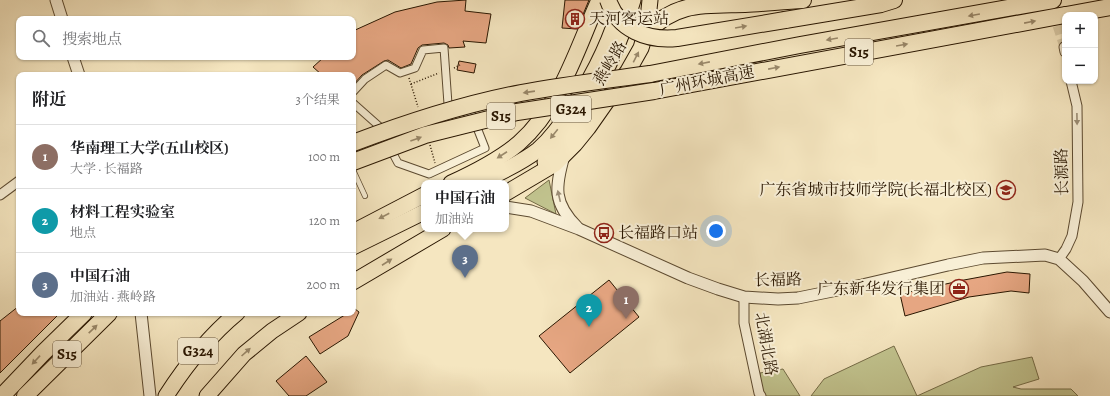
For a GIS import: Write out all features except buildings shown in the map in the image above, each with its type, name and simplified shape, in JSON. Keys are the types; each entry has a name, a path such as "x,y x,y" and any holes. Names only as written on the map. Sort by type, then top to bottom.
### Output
{"highway":[{"name":"G324","path":"457,180 490,163 507,152 530,131 545,112 565,79 581,45 599,0"},
{"path":"608,0 616,15 630,29 648,37 662,39 677,38 882,4 894,0"},
{"name":"燕岭路","path":"485,180 524,159 537,150 560,126 598,66 614,27 622,0"},
{"path":"526,182 566,137 604,77 622,34 633,0"},
{"name":"燕岭路","path":"509,191 555,164 564,156 588,128 634,62 646,33 650,0"},
{"path":"646,33 672,13 687,7 710,4 803,0"},
{"name":"广州环城高速","path":"356,142 419,119 522,92 650,74 800,45 1053,0"},
{"name":"广州环城高速","path":"1082,12 1110,7"},
{"name":"广州环城高速","path":"356,161 425,135 517,112 654,91 1062,16"},
{"path":"356,230 421,197"},
{"path":"356,246 421,214"},
{"path":"356,280 438,232"},
{"name":"S15","path":"2,396 81,316"},
{"name":"S15","path":"25,396 106,316"},
{"name":"G324","path":"166,396 181,372 205,342 233,316"},
{"name":"G324","path":"207,396 244,354 272,331 294,316"}],"street":[{"path":"56,0 61,16"},
{"path":"356,89 365,79 386,65 400,73 415,68 423,50 444,48 448,104 472,115 485,148 429,174 398,163 380,127 356,106"},
{"path":"74,60 78,72"},
{"name":"长源路","path":"1059,259 1066,250 1072,236 1078,202 1077,106 1072,84"},
{"name":"长福路","path":"564,156 557,185 558,195 568,218 579,229"},
{"path":"0,195 16,183"},
{"name":"长福路","path":"509,207 532,211 579,229 688,278 744,297 778,299 798,298 983,258 1045,255 1059,259"},
{"path":"1059,259 1083,281 1110,312"},
{"name":"北湖北路","path":"744,297 744,323 759,393 761,396"},
{"path":"141,316 150,396"}],"lane":[{"path":"356,176 365,196"}],"path":[{"path":"453,68 460,66"},
{"path":"411,84 439,74"}],"green space":[{"path":"549,180 556,214 525,198"},
{"path":"894,346 917,396 811,396 824,379"},
{"path":"1032,357 1039,379 1013,387 1021,389 1071,389 1078,396 917,396 981,367"},
{"path":"783,369 800,396 762,396 760,373"}],"tunnel":[{"path":"1053,13 1062,41"}],"place":[{"name":"天河客运站","path":"575,19"},
{"name":"广东省城市技师学院(长福北校区)","path":"1006,190"},
{"name":"长福路口站","path":"604,233"},
{"name":"中国石油","path":"465,278"},
{"name":"广东新华发行集团","path":"959,289"},
{"name":"华南理工大学(五山校区)","path":"626,319"},
{"name":"材料工程实验室","path":"589,327"}]}
